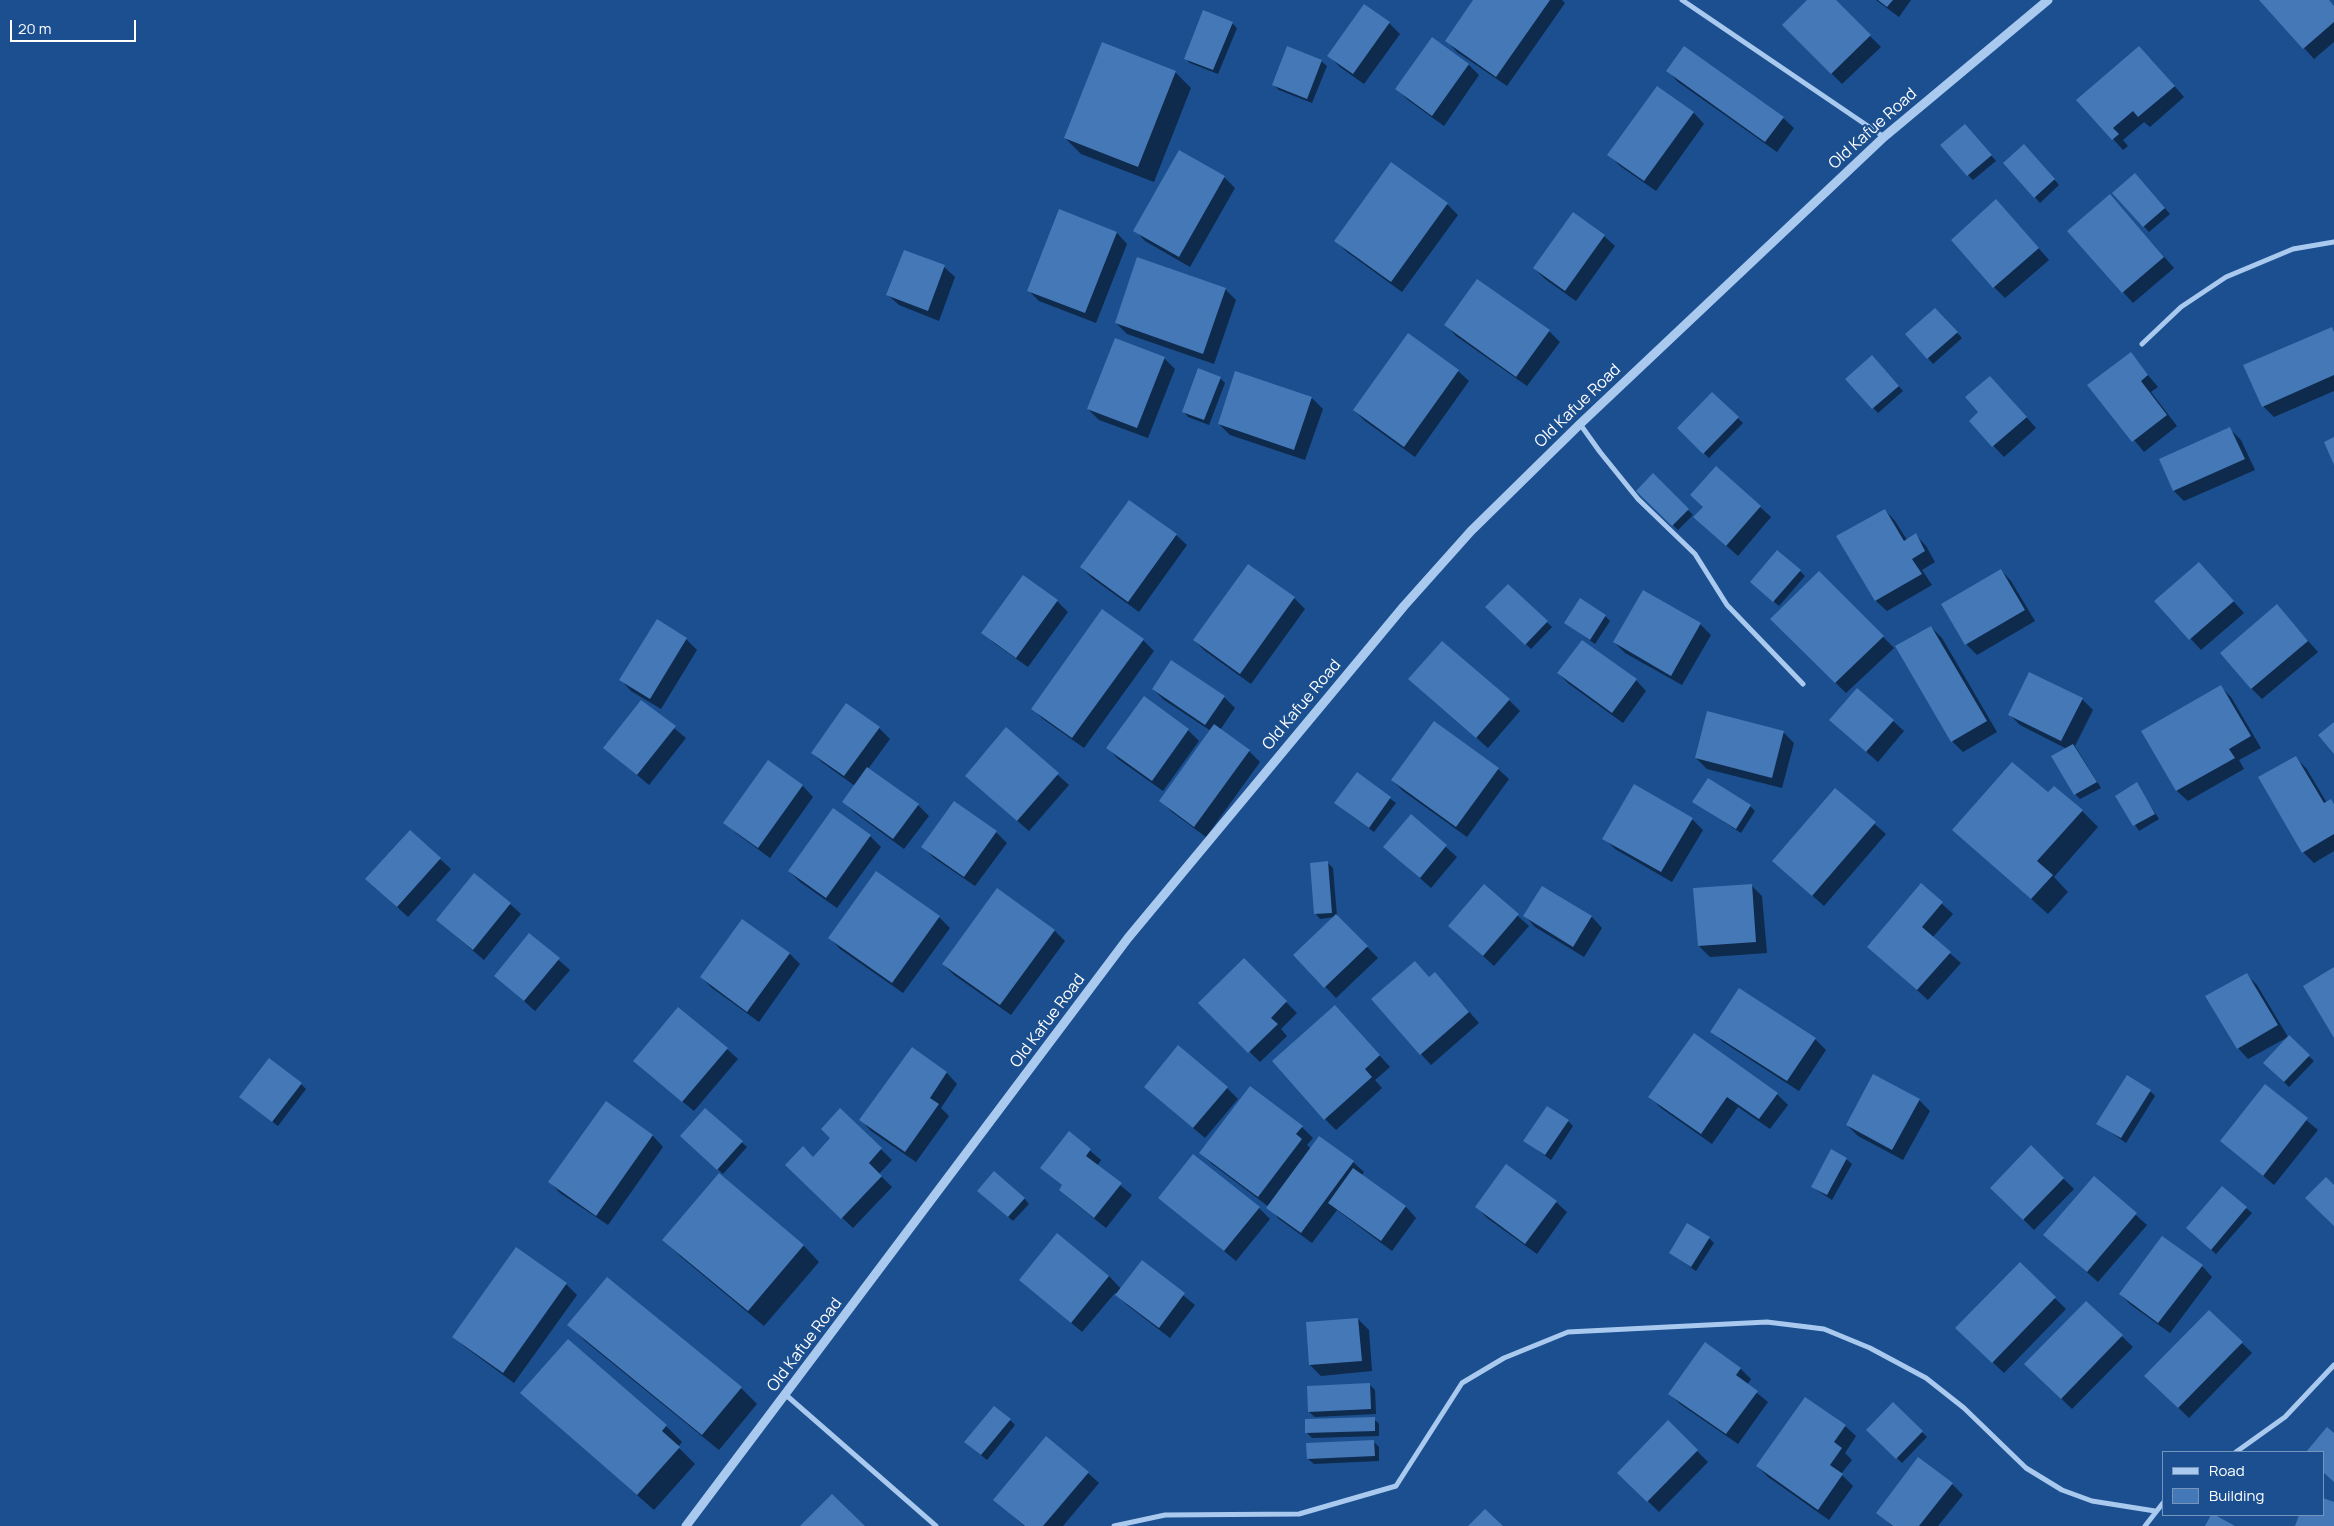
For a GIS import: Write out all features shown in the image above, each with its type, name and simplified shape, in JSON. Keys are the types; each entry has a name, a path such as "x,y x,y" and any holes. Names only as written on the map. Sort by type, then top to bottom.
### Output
{"street":[{"path":"1682,0 1884,137"},
{"name":"Old Kafue Road","path":"686,1526 1128,938 1428,578 1471,530 1580,424 1884,137 2048,0"},
{"path":"2142,344 2181,306 2226,276 2293,250 2334,242"},
{"path":"1580,424 1638,499 1695,554 1727,605 1803,684"},
{"path":"1114,1526 1166,1515 1299,1514 1396,1486 1462,1383 1504,1358 1568,1332 1767,1322 1824,1328 1870,1348 1926,1378 1964,1408 2026,1468 2062,1490 2092,1501 2155,1511"},
{"path":"2238,1451 2285,1417 2334,1365"},
{"path":"786,1395 936,1526"},
{"path":"2145,1526 2162,1504"}],"building":[{"path":"1473,0 1550,0 1496,77 1445,41"},
{"path":"1807,0 1836,0 1871,35 1831,74 1782,25"},
{"path":"1878,0 1893,0 1887,7"},
{"path":"2259,0 2329,0 2334,6 2334,22 2303,49"},
{"path":"1364,4 1390,22 1353,74 1327,56"},
{"path":"1203,10 1233,22 1213,70 1184,59"},
{"path":"1432,37 1469,64 1432,116 1395,89"},
{"path":"1102,42 1176,71 1138,167 1064,138"},
{"path":"1287,46 1322,60 1307,99 1272,85"},
{"path":"1684,46 1784,117 1765,142 1666,71"},
{"path":"2139,46 2175,86 2138,117 2133,111 2113,128 2119,134 2112,140 2076,100"},
{"path":"1657,86 1694,112 1644,181 1607,155"},
{"path":"1965,124 1992,155 1967,176 1940,145"},
{"path":"2024,144 2055,179 2034,198 2003,163"},
{"path":"1179,150 1225,176 1179,257 1133,231"},
{"path":"1391,162 1448,203 1391,282 1334,241"},
{"path":"2135,173 2165,208 2143,227 2112,193"},
{"path":"2110,194 2164,257 2122,293 2067,231"},
{"path":"1996,199 2039,248 1993,288 1951,240"},
{"path":"1059,209 1117,232 1085,313 1027,291"},
{"path":"1573,212 1605,235 1565,291 1533,268"},
{"path":"904,250 945,265 928,311 886,295"},
{"path":"1137,257 1226,288 1203,354 1115,323"},
{"path":"1477,279 1550,330 1516,377 1444,325"},
{"path":"1935,308 1958,332 1927,359 1905,334"},
{"path":"2332,327 2334,332 2334,375 2262,407 2243,365"},
{"path":"1408,333 1459,370 1404,447 1353,410"},
{"path":"1115,338 1165,357 1137,428 1087,409"},
{"path":"2131,352 2148,375 2141,381 2167,415 2132,442 2087,385"},
{"path":"1872,355 1899,386 1872,409 1845,379"},
{"path":"1198,368 1221,377 1204,420 1182,412"},
{"path":"1235,371 1312,397 1294,450 1218,424"},
{"path":"1990,376 2027,417 1992,447 1969,421 1978,412 1965,397"},
{"path":"1712,392 1739,417 1703,454 1677,428"},
{"path":"2230,427 2245,459 2173,491 2159,459"},
{"path":"2334,437 2334,465 2324,442"},
{"path":"1716,466 1761,506 1726,546 1693,517 1703,507 1690,495"},
{"path":"1653,473 1689,509 1672,526 1636,491"},
{"path":"1129,500 1177,534 1128,602 1080,567"},
{"path":"1885,509 1904,541 1916,533 1925,551 1912,559 1922,574 1875,601 1836,536"},
{"path":"1777,550 1801,570 1773,602 1750,582"},
{"path":"2199,562 2234,601 2189,640 2154,601"},
{"path":"1248,564 1295,597 1240,674 1193,640"},
{"path":"2001,569 2025,610 1965,645 1941,604"},
{"path":"1819,571 1884,636 1835,683 1770,619"},
{"path":"1023,575 1058,600 1016,658 981,633"},
{"path":"1508,584 1548,621 1525,645 1485,607"},
{"path":"1643,590 1701,623 1671,676 1613,642"},
{"path":"1580,598 1606,615 1590,640 1564,623"},
{"path":"2277,604 2308,641 2251,689 2220,653"},
{"path":"1102,609 1144,639 1072,738 1031,709"},
{"path":"657,619 687,638 650,699 619,680"},
{"path":"1931,626 1987,721 1951,742 1895,646"},
{"path":"1582,640 1637,679 1612,713 1557,673"},
{"path":"1442,641 1510,699 1476,738 1408,679"},
{"path":"1171,660 1225,696 1205,725 1152,689"},
{"path":"2029,672 2083,698 2061,741 2008,715"},
{"path":"2221,685 2251,736 2229,749 2235,758 2176,791 2141,731"},
{"path":"1857,688 1894,720 1866,752 1829,720"},
{"path":"1144,696 1189,729 1152,781 1106,748"},
{"path":"641,700 676,726 637,775 603,748"},
{"path":"846,703 880,727 844,776 811,753"},
{"path":"1707,711 1784,731 1772,778 1695,758"},
{"path":"1434,721 1499,768 1456,827 1391,780"},
{"path":"2334,722 2334,754 2318,735"},
{"path":"1214,724 1250,750 1194,827 1159,801"},
{"path":"1006,727 1059,773 1017,821 965,776"},
{"path":"2073,744 2097,782 2074,795 2051,756"},
{"path":"2296,756 2324,803 2331,799 2334,804 2334,834 2302,853 2258,777"},
{"path":"768,760 803,785 758,848 723,823"},
{"path":"2012,762 2048,792 2054,786 2083,810 2037,861 2053,875 2031,899 1952,830"},
{"path":"867,767 919,804 893,839 842,802"},
{"path":"1357,772 1391,797 1369,828 1334,803"},
{"path":"1708,778 1751,805 1736,829 1692,802"},
{"path":"2137,782 2155,814 2133,826 2115,796"},
{"path":"1634,784 1693,818 1661,872 1602,839"},
{"path":"1835,788 1876,822 1812,896 1772,861"},
{"path":"954,801 997,831 964,877 921,847"},
{"path":"833,808 871,835 826,898 788,871"},
{"path":"1411,814 1447,845 1420,878 1383,847"},
{"path":"410,830 441,858 397,907 365,879"},
{"path":"1328,861 1332,913 1314,914 1310,863"},
{"path":"876,871 940,916 892,983 828,938"},
{"path":"474,873 511,903 473,950 436,920"},
{"path":"1921,883 1943,902 1922,927 1951,952 1917,990 1867,947"},
{"path":"1484,884 1519,914 1483,956 1448,926"},
{"path":"1752,884 1756,942 1698,946 1693,888"},
{"path":"1542,886 1592,916 1573,947 1523,916"},
{"path":"997,888 1055,930 1000,1005 942,964"},
{"path":"1336,914 1368,946 1324,988 1293,955"},
{"path":"742,919 790,953 747,1012 700,977"},
{"path":"529,933 560,958 524,1001 494,976"},
{"path":"1244,958 1287,1001 1271,1018 1278,1024 1248,1053 1198,1003"},
{"path":"1415,961 1429,977 1435,972 1469,1012 1420,1055 1371,999"},
{"path":"2334,967 2334,1038 2303,986"},
{"path":"2247,973 2278,1025 2237,1049 2205,996"},
{"path":"1739,988 1816,1038 1787,1081 1710,1032"},
{"path":"1335,1005 1380,1055 1365,1069 1372,1077 1324,1120 1272,1061"},
{"path":"678,1007 728,1048 682,1102 633,1061"},
{"path":"1694,1033 1778,1093 1759,1119 1727,1097 1701,1134 1648,1097"},
{"path":"2289,1035 2310,1055 2284,1082 2263,1063"},
{"path":"1178,1045 1228,1087 1193,1128 1144,1087"},
{"path":"912,1047 947,1072 930,1098 939,1104 905,1152 859,1120"},
{"path":"269,1058 302,1083 272,1122 239,1097"},
{"path":"1873,1074 1920,1099 1892,1150 1846,1125"},
{"path":"2127,1075 2151,1090 2121,1138 2096,1124"},
{"path":"2265,1084 2308,1118 2263,1176 2220,1141"},
{"path":"1250,1086 1303,1126 1296,1134 1302,1139 1258,1197 1199,1153"},
{"path":"606,1101 653,1135 596,1216 548,1182"},
{"path":"1547,1106 1569,1120 1545,1155 1523,1141"},
{"path":"705,1108 743,1141 717,1170 680,1136"},
{"path":"840,1108 882,1148 869,1163 882,1176 841,1219 785,1165 803,1146 813,1157 830,1138 821,1129"},
{"path":"1069,1131 1091,1149 1086,1156 1122,1183 1094,1218 1059,1190 1062,1185 1040,1168"},
{"path":"1319,1136 1354,1161 1301,1233 1266,1208"},
{"path":"2031,1145 2064,1178 2023,1220 1990,1188"},
{"path":"1831,1149 1847,1158 1827,1195 1811,1187"},
{"path":"1193,1154 1260,1207 1224,1251 1158,1198"},
{"path":"1506,1164 1557,1201 1525,1244 1475,1207"},
{"path":"1353,1168 1406,1206 1381,1241 1328,1203"},
{"path":"994,1171 1025,1198 1008,1217 977,1191"},
{"path":"719,1173 804,1245 748,1311 662,1240"},
{"path":"2094,1176 2137,1213 2087,1272 2043,1235"},
{"path":"2326,1177 2334,1185 2334,1226 2305,1198"},
{"path":"2222,1186 2247,1207 2211,1250 2186,1228"},
{"path":"1687,1223 1710,1237 1691,1267 1669,1253"},
{"path":"1057,1233 1109,1276 1071,1323 1019,1280"},
{"path":"2162,1236 2203,1265 2158,1323 2119,1294"},
{"path":"516,1247 567,1283 503,1373 452,1337"},
{"path":"1142,1260 1185,1293 1159,1328 1115,1295"},
{"path":"2020,1262 2056,1297 1992,1363 1955,1328"},
{"path":"607,1277 742,1387 702,1435 567,1325"},
{"path":"2086,1301 2123,1335 2061,1399 2024,1364"},
{"path":"2209,1310 2243,1342 2178,1408 2144,1376"},
{"path":"1358,1318 1362,1361 1309,1365 1306,1322"},
{"path":"568,1339 667,1425 662,1431 680,1447 637,1495 520,1393"},
{"path":"1705,1342 1741,1368 1736,1375 1758,1391 1726,1434 1668,1394"},
{"path":"1370,1383 1371,1409 1308,1412 1307,1386"},
{"path":"1805,1397 1846,1425 1834,1442 1842,1448 1830,1465 1843,1474 1818,1510 1756,1466"},
{"path":"1893,1402 1923,1431 1896,1459 1866,1430"},
{"path":"994,1406 1011,1419 981,1455 964,1442"},
{"path":"1375,1417 1375,1431 1305,1433 1305,1419"},
{"path":"1668,1420 1698,1450 1647,1502 1617,1473"},
{"path":"2327,1427 2334,1433 2334,1482 2324,1473 2324,1451 2307,1451"},
{"path":"1046,1436 1089,1472 1043,1526 1025,1526 993,1500"},
{"path":"1374,1440 1375,1456 1307,1459 1306,1443"},
{"path":"1918,1457 1953,1483 1919,1526 1893,1526 1876,1513"},
{"path":"832,1494 865,1526 800,1526"},
{"path":"2324,1498 2334,1502 2334,1526 2295,1526 2299,1516 2324,1516"},
{"path":"1485,1509 1503,1526 1468,1526"},
{"path":"2210,1516 2217,1516 2235,1526 2205,1526"}]}
